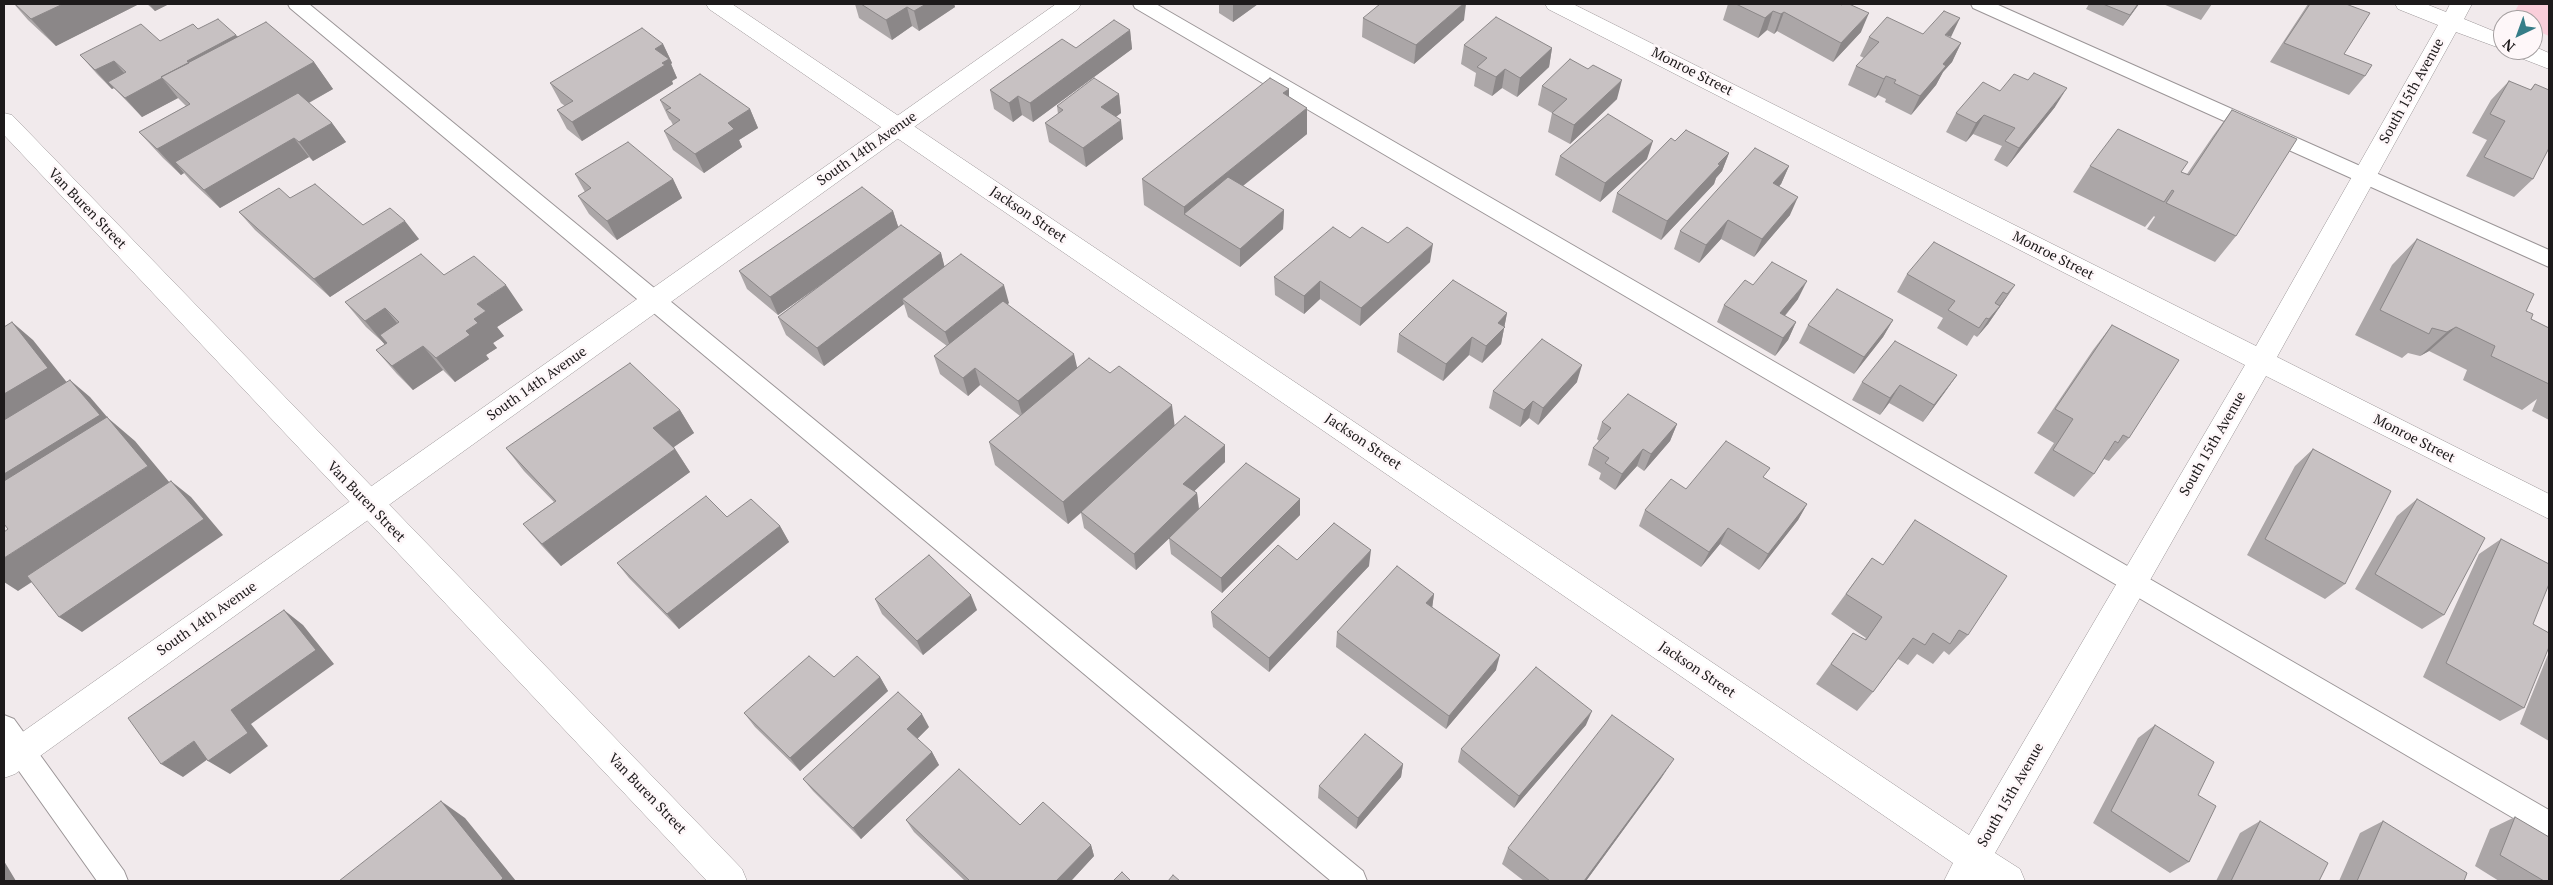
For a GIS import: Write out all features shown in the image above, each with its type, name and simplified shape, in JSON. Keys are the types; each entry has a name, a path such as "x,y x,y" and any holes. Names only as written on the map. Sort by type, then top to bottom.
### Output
{"street":[{"name":"Jackson Street","path":"717,4 899,127 1968,870 2008,881"},
{"name":"South 14th Avenue","path":"12,757 1070,4"},
{"name":"Monroe Street","path":"1556,4 2549,507"},
{"path":"2406,4 2456,13 2493,37"},
{"name":"South 15th Avenue","path":"1968,870 2261,361 2456,13"},
{"name":"Van Buren Street","path":"4,121 730,881"}],"lane":[{"path":"297,4 1353,881"},
{"path":"1142,4 2549,825"},
{"path":"1980,4 2549,259"},
{"path":"4,728 12,757 114,881"}],"shaded area":[{"path":"2519,4 2549,4 2549,36 2543,33 2543,10 2516,10"}],"building":[{"path":"15,4 63,4 31,19"},
{"path":"861,4 926,4 914,11 907,7 886,20"},
{"path":"1380,4 1463,4 1416,45 1363,18"},
{"path":"1736,4 1849,4 1869,13 1841,43 1784,12 1781,14 1773,11 1765,18"},
{"path":"2103,4 2138,4 2130,15"},
{"path":"2310,4 2346,4 2370,13 2344,54 2372,65 2365,76 2284,43"},
{"path":"1944,11 1960,18 1945,35 1961,43 1943,64 1946,66 1920,96 1894,83 1896,80 1886,76 1884,79 1856,66 1879,42 1869,37 1887,17 1923,34"},
{"path":"1496,17 1552,48 1520,78 1505,69 1496,77 1477,67 1487,58 1464,45"},
{"path":"218,19 236,35 187,61 189,63 125,98 108,82 126,72 114,61 95,70 80,55 141,24 160,41 193,24 198,29"},
{"path":"1114,20 1130,30 1030,103 1018,96 1009,103 990,90 1062,39 1076,48"},
{"path":"266,22 314,62 157,149 139,132 190,104 161,77"},
{"path":"642,28 663,44 655,49 669,59 662,63 665,65 572,122 557,110 573,101 550,83"},
{"path":"1570,59 1588,69 1593,65 1622,80 1574,125 1552,113 1567,99 1542,86"},
{"path":"2034,73 2067,88 2019,148 2005,141 2015,128 1984,115 1976,123 1956,113 1983,82 2000,91 2014,74 2028,80"},
{"path":"700,74 750,109 728,123 734,129 695,154 664,131 680,120 666,110 671,108 660,100"},
{"path":"1094,78 1119,94 1101,107 1121,120 1083,148 1045,123 1063,110 1057,106"},
{"path":"1270,78 1289,89 1283,93 1307,108 1184,207 1142,179"},
{"path":"2509,81 2531,90 2535,84 2549,90 2549,148 2533,179 2484,157 2505,121 2490,114"},
{"path":"298,93 332,123 299,142 294,138 204,190 175,162"},
{"path":"2232,110 2297,139 2236,236 2166,203 2174,191 2172,190 2164,202 2090,166 2118,129 2188,162 2181,172 2189,175"},
{"path":"1608,114 1653,141 1605,183 1560,156"},
{"path":"1686,130 1729,153 1667,221 1617,193 1671,138 1675,141"},
{"path":"628,142 673,179 607,221 578,196 591,188 575,174"},
{"path":"1755,148 1789,166 1773,183 1798,197 1762,239 1728,220 1706,245 1680,231"},
{"path":"1228,177 1284,210 1240,249 1184,214"},
{"path":"315,184 363,225 390,208 405,221 314,279 239,212 279,188 290,198"},
{"path":"862,187 893,211 770,297 739,271"},
{"path":"901,225 941,253 817,348 778,317"},
{"path":"1333,227 1350,238 1362,227 1388,243 1407,227 1433,244 1361,308 1320,281 1304,296 1274,277"},
{"path":"2417,239 2534,294 2526,311 2533,314 2531,319 2549,328 2549,384 2491,356 2495,346 2456,327 2447,332 2432,328 2429,334 2380,310"},
{"path":"1934,242 2015,285 2007,294 2003,292 1995,303 2000,306 1989,319 1986,318 1979,328 1948,310 1955,301 1907,274"},
{"path":"421,254 444,275 474,256 506,285 477,304 486,311 474,319 478,323 466,331 470,335 436,358 423,346 392,366 376,350 387,343 380,335 399,322 385,308 365,321 345,302"},
{"path":"961,254 1004,285 945,332 902,299"},
{"path":"1772,262 1807,281 1780,313 1796,322 1783,338 1724,305 1745,280 1753,285"},
{"path":"1453,280 1507,313 1498,323 1505,327 1486,346 1472,337 1446,364 1399,334"},
{"path":"1837,289 1893,320 1864,357 1808,325"},
{"path":"1003,301 1074,354 1018,401 975,368 963,378 934,356"},
{"path":"12,322 48,368 4,394 4,327"},
{"path":"2112,325 2179,360 2129,438 2123,435 2118,443 2115,441 2094,474 2053,450 2073,419 2055,409"},
{"path":"1542,339 1582,365 1543,408 1533,401 1524,410 1493,391"},
{"path":"1895,341 1957,375 1934,405 1900,385 1890,398 1862,382"},
{"path":"1089,358 1110,373 1119,366 1172,405 1063,502 989,442"},
{"path":"630,363 680,410 653,428 675,449 542,544 523,524 556,501 506,448"},
{"path":"70,380 100,415 4,474 4,420"},
{"path":"1628,394 1677,424 1651,454 1643,449 1622,474 1605,463 1609,458 1593,448 1611,428 1602,422"},
{"path":"1185,416 1225,445 1183,484 1197,493 1134,554 1081,512"},
{"path":"107,417 148,466 4,558 4,532 8,529 4,524 4,481"},
{"path":"1726,441 1770,468 1763,477 1807,504 1768,554 1728,528 1709,552 1645,510 1671,479 1686,489"},
{"path":"2313,449 2391,491 2345,584 2265,539"},
{"path":"1246,463 1300,499 1221,578 1169,538"},
{"path":"171,481 204,519 59,617 27,576"},
{"path":"706,496 727,517 751,499 780,526 667,614 617,563"},
{"path":"2417,499 2485,538 2444,615 2375,574"},
{"path":"1915,520 2007,576 1968,635 1959,630 1950,644 1933,633 1925,645 1913,638 1873,692 1831,664 1853,633 1866,640 1882,617 1846,594 1872,558 1883,565"},
{"path":"1334,523 1371,550 1269,658 1211,612 1278,545 1297,560"},
{"path":"2501,539 2549,564 2549,584 2533,624 2549,633 2549,647 2524,708 2446,663"},
{"path":"929,555 971,595 917,641 875,599"},
{"path":"1397,566 1434,594 1426,603 1500,655 1449,716 1337,632"},
{"path":"284,610 316,650 231,710 248,733 208,761 194,741 161,764 128,718"},
{"path":"809,656 834,677 857,656 880,677 790,758 744,713"},
{"path":"1536,667 1592,711 1519,796 1461,749"},
{"path":"898,692 922,714 907,729 932,752 853,828 803,779"},
{"path":"1612,715 1674,759 1584,881 1550,881 1508,848"},
{"path":"2155,725 2214,762 2198,795 2216,806 2189,862 2111,811"},
{"path":"1365,734 1403,764 1358,818 1319,786"},
{"path":"959,769 1020,825 1043,802 1091,845 1056,881 970,881 906,820"},
{"path":"441,801 503,878 500,881 339,881"},
{"path":"2515,817 2549,837 2549,881 2544,881 2500,855"},
{"path":"2260,821 2328,863 2319,881 2231,881"},
{"path":"2383,821 2467,873 2464,881 2357,881"},
{"path":"1122,872 1131,881 1113,881"},
{"path":"1173,875 1180,881 1168,881"}]}
